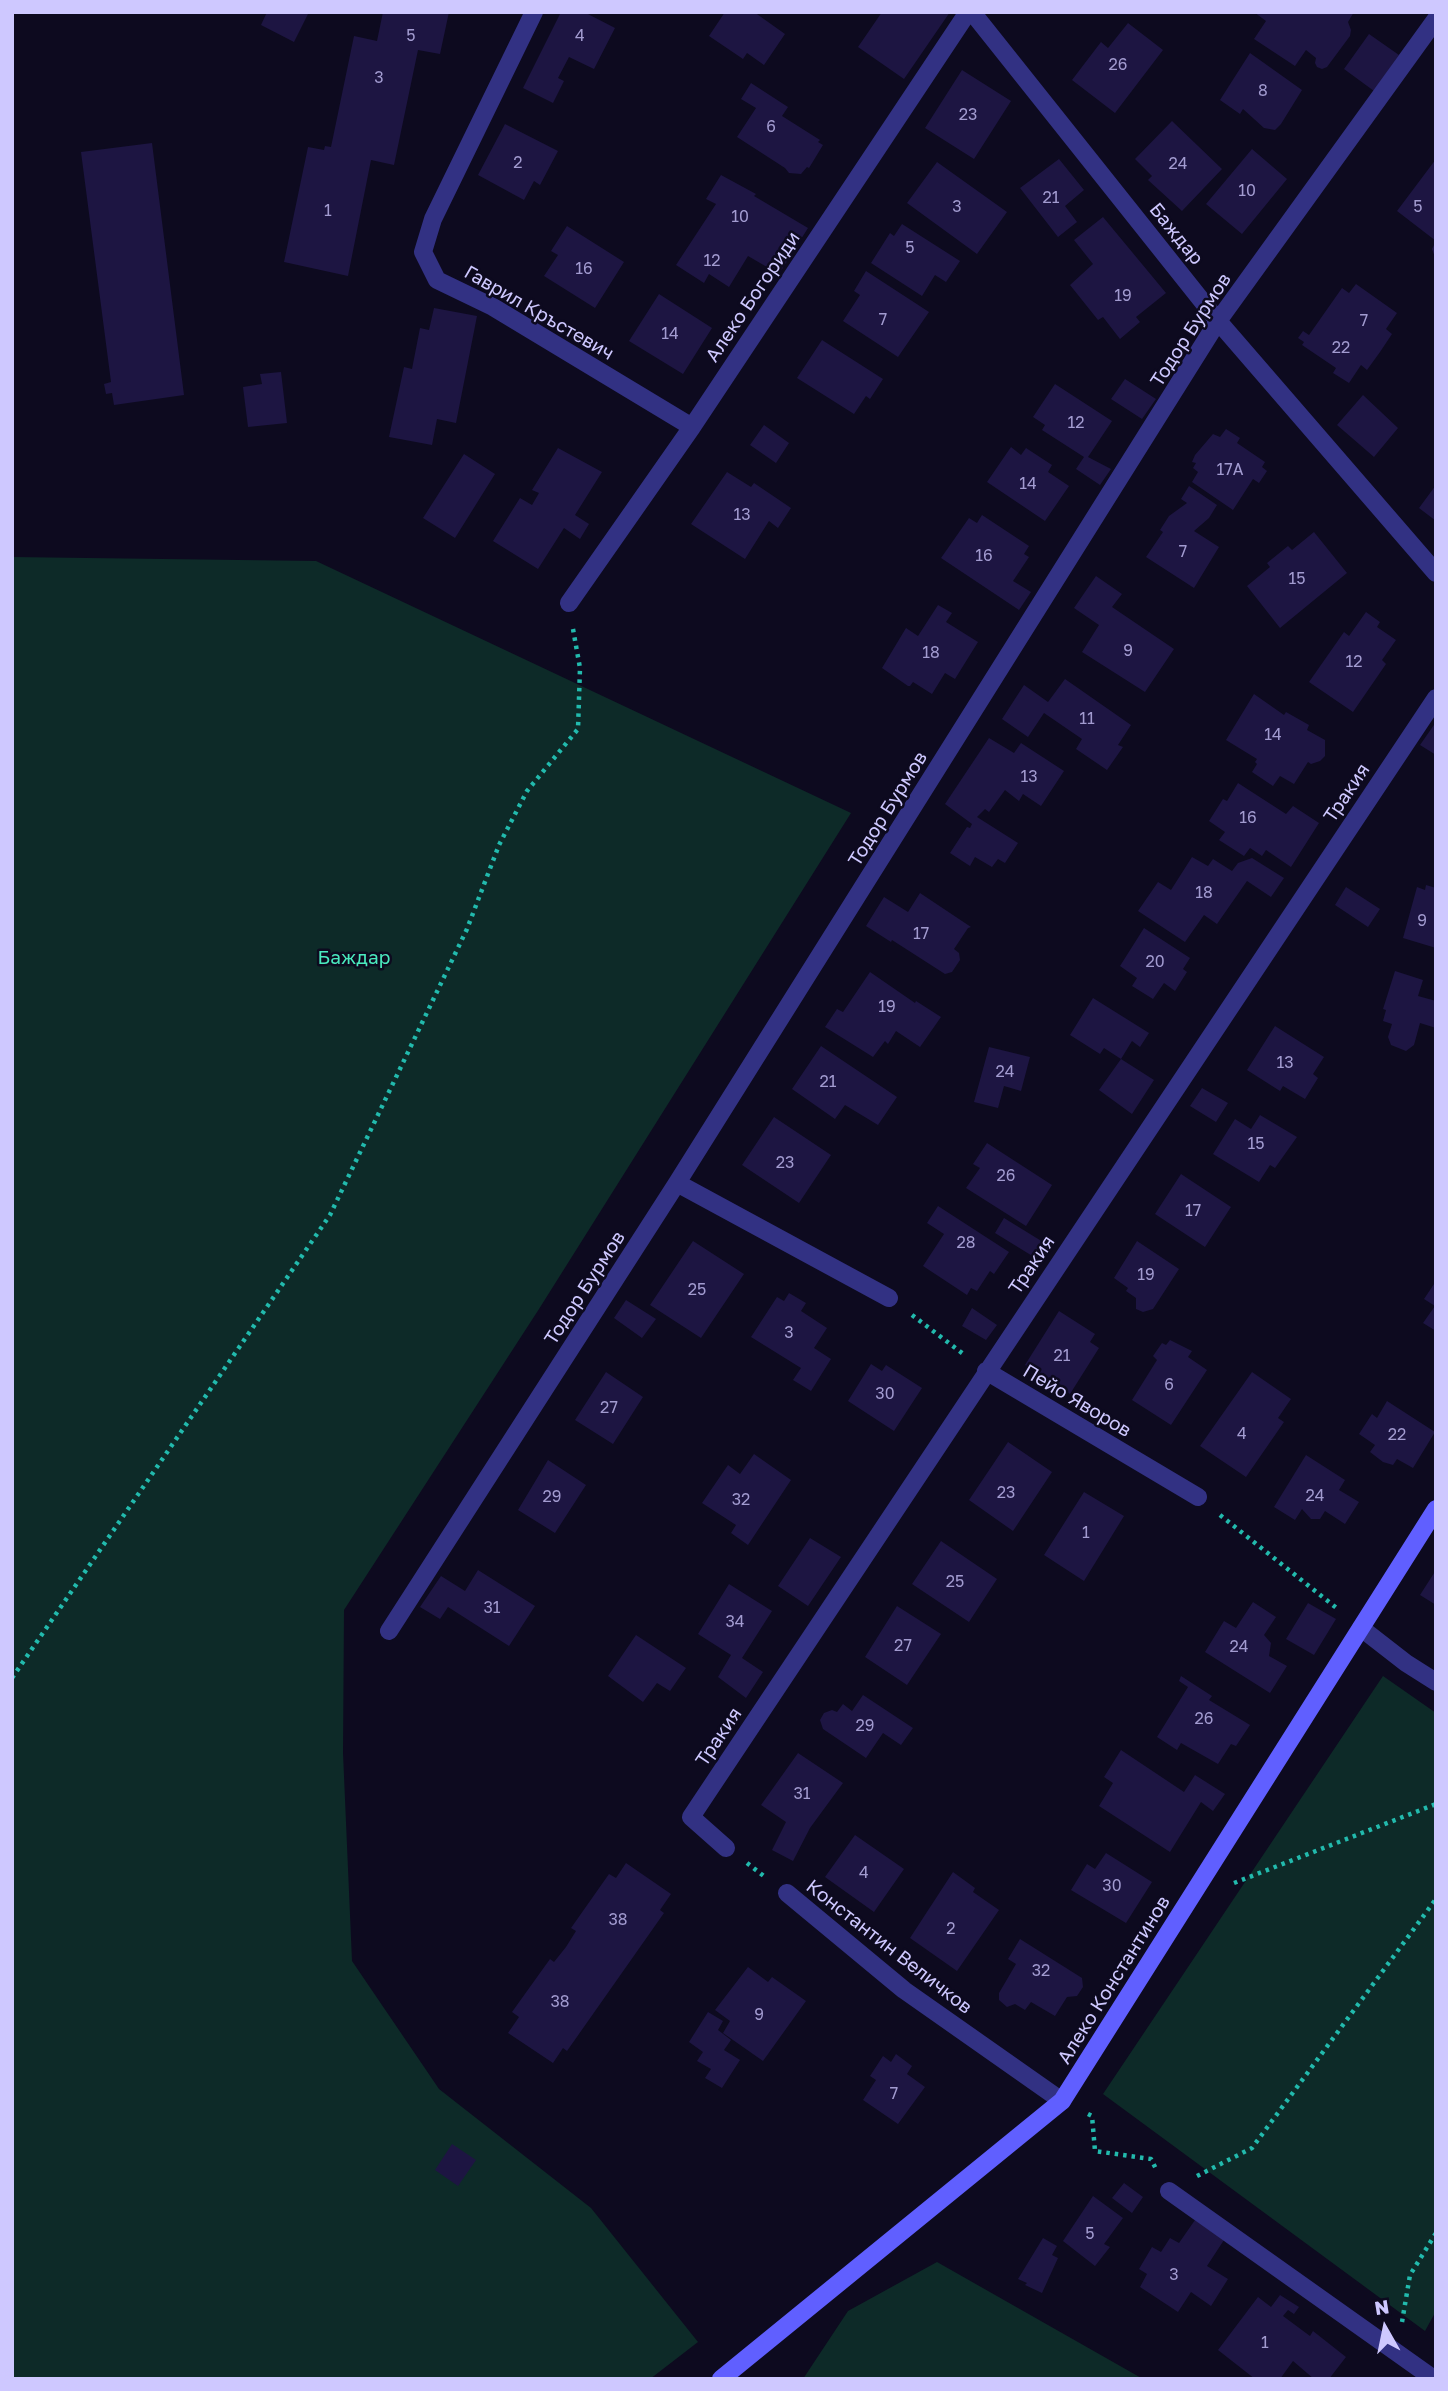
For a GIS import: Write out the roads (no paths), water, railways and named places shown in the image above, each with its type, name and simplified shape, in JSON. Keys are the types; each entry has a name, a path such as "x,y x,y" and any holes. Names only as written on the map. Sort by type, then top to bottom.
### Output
{"street":[{"name":"Гаврил Кръстевич","path":"534,12 433,219 423,252 437,279 493,307 692,427"},
{"name":"Алеко Богориди","path":"569,603 692,427 970,12"},
{"name":"Баждар","path":"970,12 1218,321 1436,573"},
{"name":"Тодор Бурмов","path":"389,1631 677,1183 1218,321 1436,19"},
{"name":"Тракия","path":"726,1848 691,1817 1436,698"},
{"path":"677,1183 889,1298"},
{"name":"Пейо Яворов","path":"986,1371 1198,1497"},
{"name":"Алеко Константинов","path":"721,2379 1062,2101 1436,1509"},
{"path":"1361,1628 1406,1663 1436,1682"},
{"name":"Константин Величков","path":"787,1893 904,1990 1062,2101"},
{"path":"1169,2191 1434,2379"}]}
